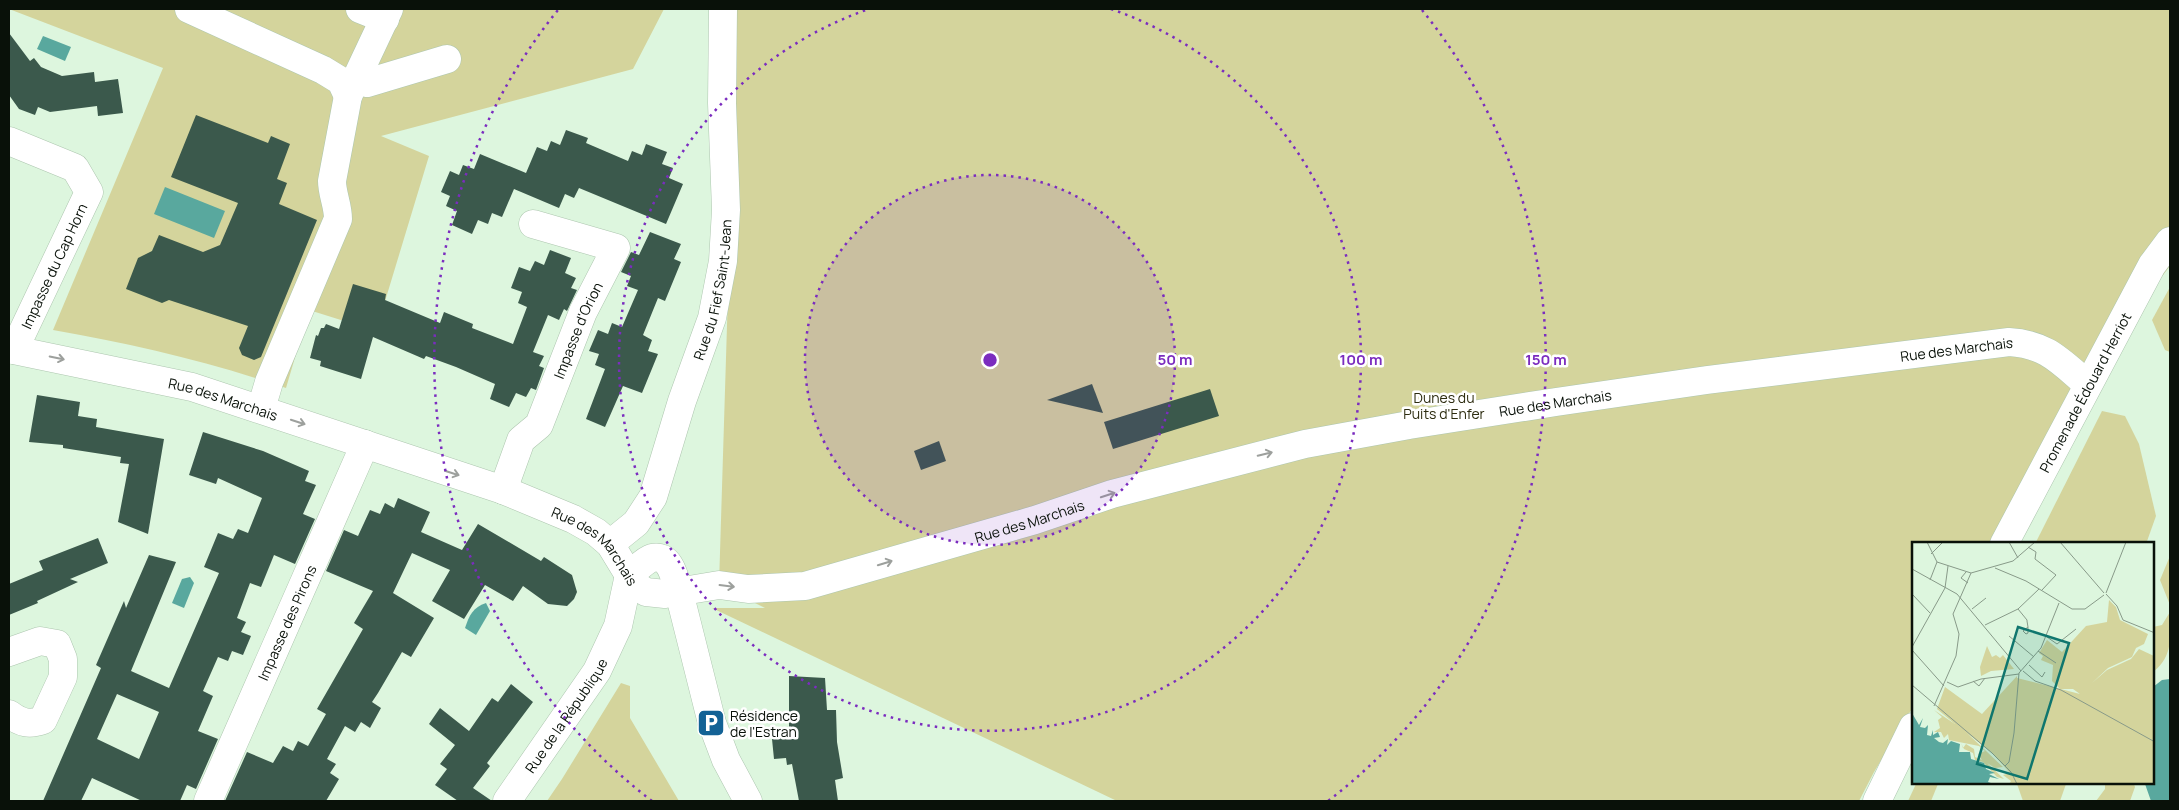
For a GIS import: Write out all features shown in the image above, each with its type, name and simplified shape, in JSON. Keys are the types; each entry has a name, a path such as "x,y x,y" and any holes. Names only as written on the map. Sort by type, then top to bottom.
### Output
{"street":[{"path":"189,9 323,70 352,88 447,59"},
{"path":"261,409 269,382 338,219 338,209 332,193 332,180 352,88 387,14 360,9"},
{"name":"Rue du Fief Saint-Jean","path":"610,544 636,524 652,497 682,401 712,318 722,261 726,210 722,103 723,9"},
{"name":"Impasse du Cap Horn","path":"9,141 75,168 90,192 12,349"},
{"name":"Impasse d'Orion","path":"503,490 521,440 539,425 583,312 616,248 534,224"},
{"name":"Promenade Édouard Herriot","path":"2005,542 2087,384 2152,265 2170,241"},
{"name":"Rue des Marchais","path":"672,593 719,584 748,589 805,586 1035,520 1112,494 1305,444 1409,425 1556,402 1707,380 2009,342 2028,343 2046,350 2087,384"},
{"name":"Rue des Marchais","path":"12,349 192,386 503,490 573,519 596,532 610,544 630,575"},
{"name":"Impasse des Pirons","path":"208,801 365,444"},
{"path":"630,575 651,558 659,558 667,562 672,593 712,723 726,760 748,801"},
{"name":"Rue de la République","path":"508,801 597,671 618,626 630,575"},
{"path":"618,626 672,593"},
{"path":"9,652 40,640 57,644 63,659 63,677 43,720 32,724 20,722 9,714"},
{"path":"1877,801 1912,729"}],"green space":[{"path":"9,9 664,9 633,69 381,136 429,156 376,331 309,310 286,388 171,354 53,330 163,68"},
{"name":"Dunes du Puits d'Enfer","path":"727,9 2170,9 2170,266 2106,350 2005,542 1912,542 1912,709 1859,801 1117,801 712,608 765,608 719,585 733,131"},
{"path":"2170,287 2170,352 2165,350 2152,320"},
{"path":"2102,411 2125,416 2139,444 2156,516 2147,542 2036,542"},
{"path":"2170,556 2170,605 2160,580"},
{"path":"2170,612 2168,652 2160,666 2154,671 2154,627 2162,625"},
{"path":"621,683 630,686 630,718 679,801 547,801 562,779"},
{"path":"1916,785 1938,785 1931,801 1908,801"},
{"path":"2017,785 2066,785 2060,801 2023,801"},
{"path":"2105,785 2134,785 2135,787 2130,801 2096,801 2105,789"}],"water":[{"path":"43,36 71,47 65,61 37,49"},
{"path":"165,187 225,211 214,238 154,214"},
{"path":"190,577 194,583 184,608 172,603 182,579"},
{"path":"486,603 490,611 476,635 465,628 472,613"},
{"path":"2170,679 2170,801 2151,801 2145,785 2154,785 2154,686 2162,680"}],"building":[{"path":"9,33 30,61 34,58 41,67 62,76 94,72 95,82 118,79 123,113 98,116 97,106 50,112 38,107 35,115 19,109 9,95"},
{"path":"196,115 268,143 271,136 290,144 277,179 287,183 279,204 317,220 261,357 254,360 242,355 239,348 248,326 169,300 162,303 126,289 138,258 152,251 159,235 203,252 220,245 238,203 171,177"},
{"path":"566,130 588,138 586,143 628,161 632,151 642,155 646,144 667,152 662,164 673,168 669,178 683,184 666,224 579,188 574,198 565,194 559,208 514,189 502,217 492,213 488,224 478,220 472,234 452,225 457,211 446,206 450,196 441,192 450,171 459,175 463,165 474,169 480,154 526,173 537,147 547,151 551,141 560,145"},
{"path":"650,232 681,244 674,259 681,262 665,301 658,298 643,335 652,340 648,351 658,354 642,393 623,386 605,427 586,419 605,369 595,365 599,354 589,351 598,330 608,334 612,323 622,327 638,290 627,286 631,276 621,272 631,252 639,255"},
{"path":"550,250 571,258 565,273 576,278 571,288 577,290 567,311 564,309 559,320 548,315 533,352 544,356 539,366 544,368 536,390 531,388 526,397 516,393 509,407 490,399 495,384 426,356 424,359 373,337 361,379 320,366 321,361 310,358 316,335 318,336 321,328 324,328 326,324 339,329 353,284 386,294 385,300 440,323 444,312 473,324 472,328 513,344 527,307 518,303 522,292 511,288 519,267 530,271 535,261 544,265"},
{"path":"1092,384 1103,413 1047,400"},
{"path":"1210,389 1219,416 1113,449 1104,422"},
{"path":"37,395 80,402 78,416 97,419 96,427 164,439 148,534 118,522 129,464 120,463 121,457 63,448 63,445 29,442"},
{"path":"203,432 263,451 309,471 305,481 316,485 303,514 315,519 295,564 274,555 261,587 250,583 237,618 246,622 241,632 251,636 243,655 232,651 228,661 218,657 203,691 213,696 198,731 218,739 196,789 187,785 180,801 142,801 92,778 81,801 43,801 101,668 96,665 124,601 126,608 149,555 176,562 131,671 169,688 219,573 204,567 218,533 233,539 238,529 248,533 262,498 218,478 216,484 189,475","holes":["117,694 159,712 139,759 97,739"]},
{"path":"939,441 946,461 921,470 914,451"},
{"path":"398,498 430,512 421,532 462,550 478,524 541,561 544,557 572,575 577,592 574,599 567,606 548,604 523,586 513,601 485,585 464,619 432,601 450,570 412,553 393,593 434,618 411,657 402,652 372,702 381,708 370,728 361,722 355,732 345,726 327,759 336,764 330,773 339,779 326,801 225,801 247,752 273,763 283,746 293,751 298,741 308,746 326,714 317,709 363,629 354,623 373,591 326,571 344,530 358,536 370,510 380,514 385,503 394,508"},
{"path":"98,538 108,563 70,579 78,582 37,601 38,603 9,615 9,584 43,570 39,561"},
{"path":"789,676 825,678 827,710 836,710 837,742 843,778 835,780 838,801 799,801 792,764 787,765 786,758 774,759 772,739 783,738 783,730 789,730"},
{"path":"511,684 533,702 487,763 490,766 473,788 492,801 458,801 435,785 447,769 440,764 455,745 429,724 440,708 469,731 492,698 498,702"}],"place":[{"name":"Résidence de l'Estran","path":"711,723"}]}
